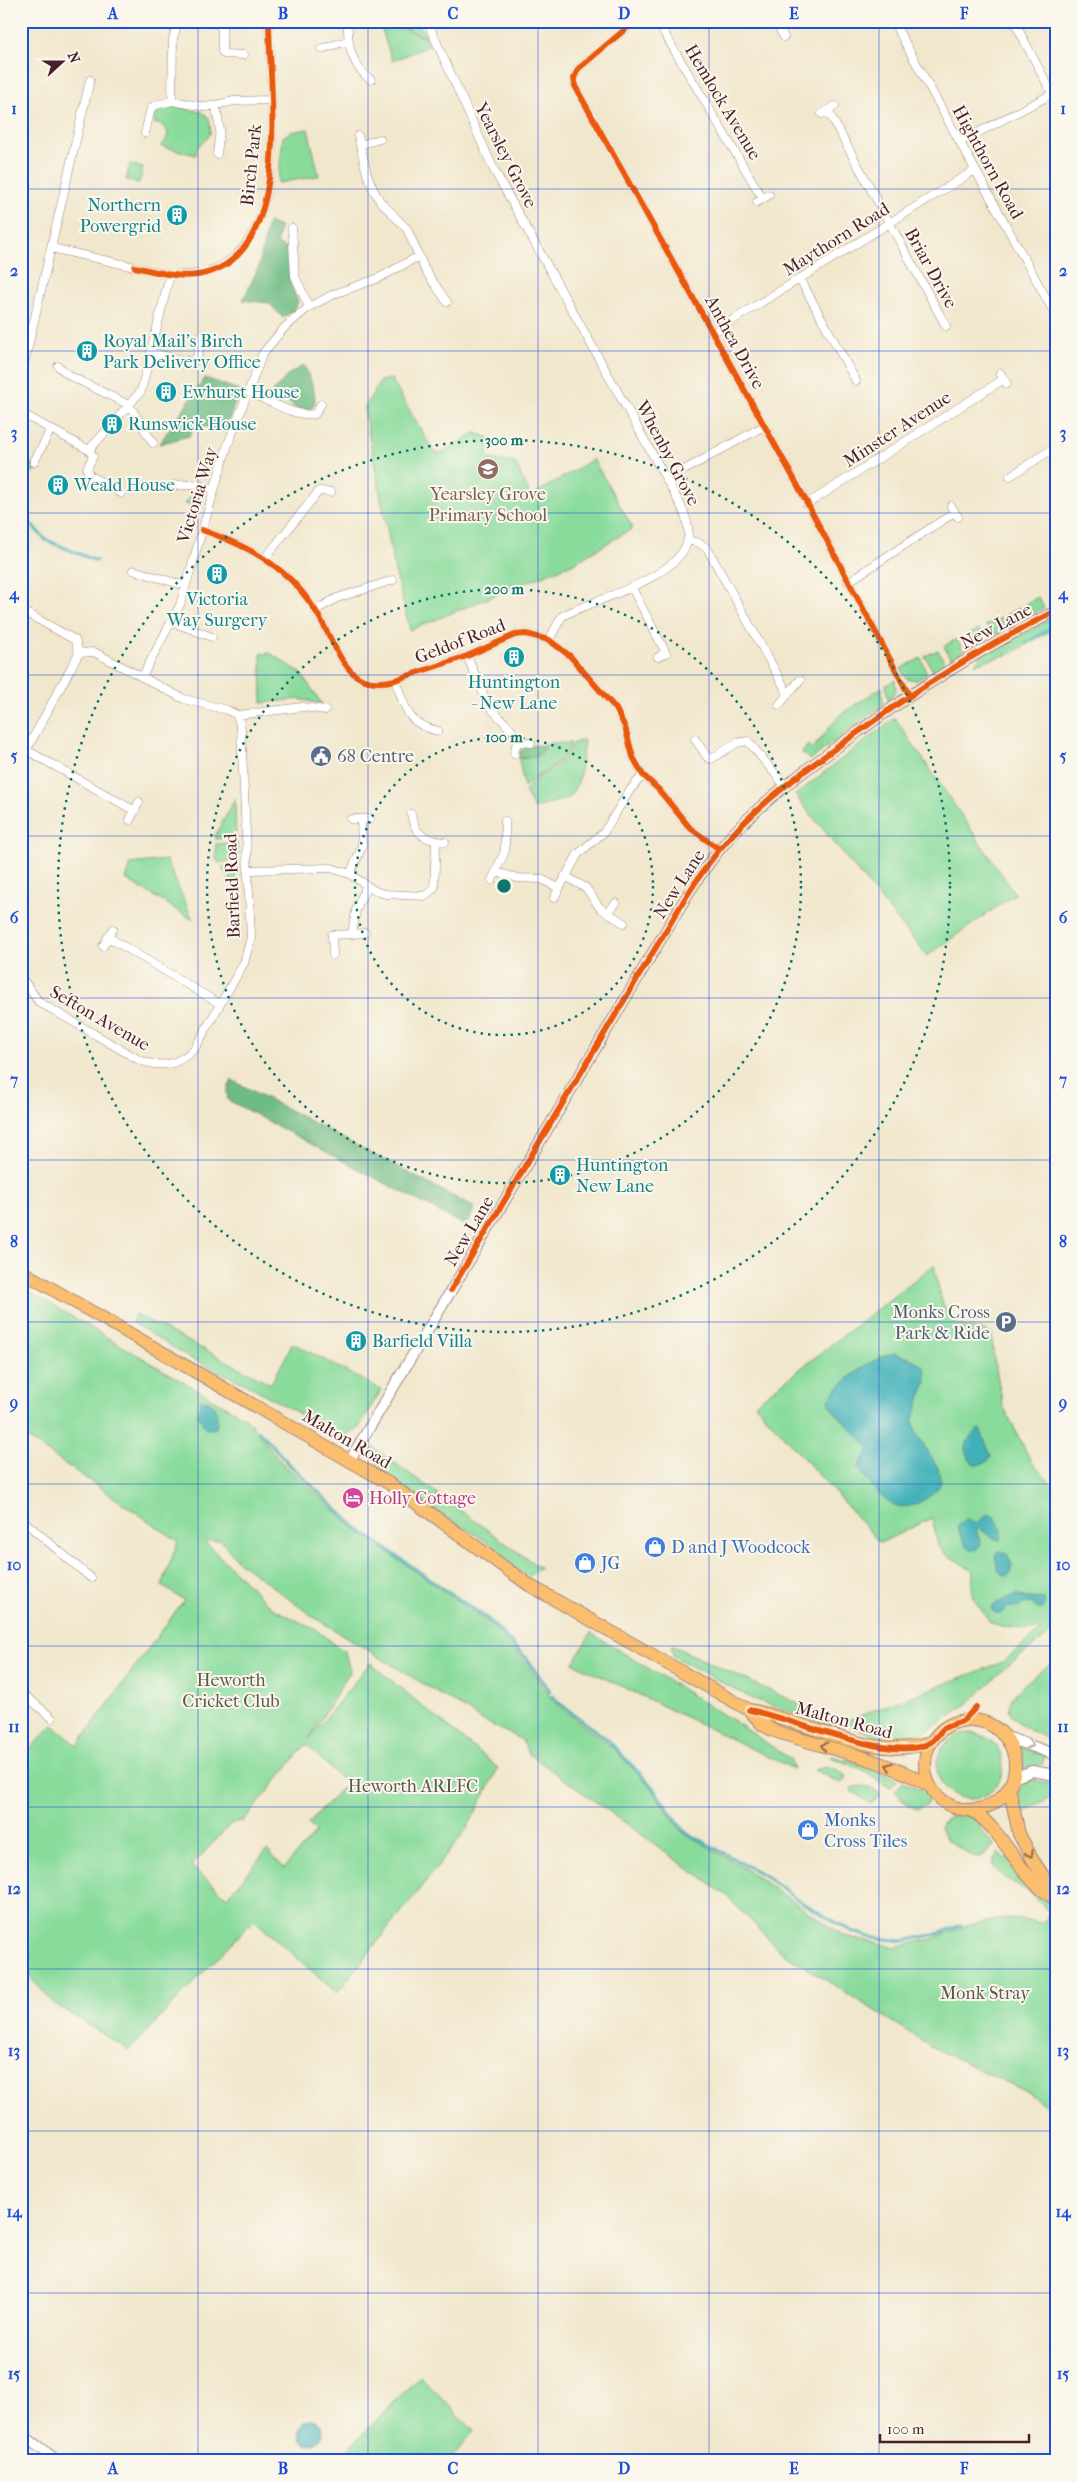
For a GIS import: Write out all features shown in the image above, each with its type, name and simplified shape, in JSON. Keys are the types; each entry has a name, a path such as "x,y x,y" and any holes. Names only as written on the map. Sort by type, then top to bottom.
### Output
{"main road":[{"name":"Malton Road","path":"21,1271 396,1488 529,1585 749,1710 762,1724 772,1730 871,1759 907,1772 930,1786"},
{"name":"Malton Road","path":"749,1710 769,1714 881,1747 911,1748 932,1742"},
{"path":"1056,1895 1034,1862 1019,1834 1011,1782 1014,1756 1004,1736 989,1725 976,1720 963,1720 940,1730 926,1755 925,1771 930,1786 937,1795 952,1806 971,1810 994,1829 1041,1891 1056,1900"},
{"path":"971,1810 993,1803 1011,1782"}],"street":[{"path":"172,101 173,39 178,21"},
{"path":"208,21 221,24 222,51 224,54 244,55"},
{"name":"Birch Park","path":"51,248 170,275 200,275 227,264 240,253 256,229 272,154 268,21"},
{"path":"348,21 347,41 356,64 371,80"},
{"name":"Yearsley Grove","path":"427,21 494,170 566,298"},
{"name":"Anthea Drive","path":"635,21 578,69 574,78 575,86 807,504 909,696"},
{"name":"Hemlock Avenue","path":"656,21 763,199"},
{"path":"775,21 784,37"},
{"name":"Highthorn Road","path":"893,21 1056,316"},
{"path":"960,142 1054,96 1014,21"},
{"path":"321,49 347,41"},
{"path":"21,377 90,80"},
{"path":"145,133 151,108 162,102 172,101 194,106 216,106 234,102 271,100"},
{"path":"216,106 220,130 217,154"},
{"name":"Briar Drive","path":"829,110 946,326"},
{"path":"358,136 367,174 373,189 380,201 407,229 428,277 447,302"},
{"path":"360,145 380,139"},
{"name":"Maythorn Road","path":"712,333 975,170"},
{"path":"292,228 295,276 309,307"},
{"name":"Victoria Way","path":"142,677 172,622 186,586 214,489 256,368 272,340 309,307 334,294 379,278 419,256"},
{"path":"119,416 141,391 170,275"},
{"path":"800,280 857,381"},
{"name":"Whenby Grove","path":"566,298 684,513 688,523 688,540"},
{"path":"152,353 191,362 197,358 202,335"},
{"path":"58,366 70,376 129,405 153,443"},
{"name":"Minster Avenue","path":"807,504 1004,379"},
{"path":"248,392 295,413 315,414 321,404"},
{"path":"21,413 89,450 93,456 87,469 89,475 121,492"},
{"path":"666,480 764,426"},
{"path":"89,450 109,428"},
{"path":"34,462 51,429"},
{"path":"1010,476 1056,448"},
{"path":"175,485 200,485 214,489"},
{"path":"265,558 319,491 331,492"},
{"path":"848,582 955,512"},
{"name":"Geldof Road","path":"202,530 248,548 265,558 295,584 316,610 351,671 366,681 384,683 395,680 467,656 515,635 526,634 549,640 570,656 616,709 624,727 633,757 644,775 690,828 719,849"},
{"path":"549,640 562,616 632,588 677,559 685,549 688,540 699,543 707,548 788,694"},
{"path":"134,570 186,586"},
{"path":"316,610 337,598 393,580"},
{"path":"632,588 668,656 658,657"},
{"path":"21,610 75,640 79,653 24,748 21,760"},
{"name":"New Lane","path":"350,1460 686,897 719,849 744,823 786,787 909,696 1005,636 1056,612"},
{"path":"172,622 212,637"},
{"path":"79,653 94,652 184,699 227,710 237,715 304,708 325,710"},
{"path":"467,656 488,705 495,714 511,727 517,741 514,754"},
{"path":"395,680 413,722 422,727 438,731"},
{"path":"779,705 800,680"},
{"name":"Barfield Road","path":"174,1063 188,1055 194,1048 244,963 250,947 251,928 241,729 237,715"},
{"path":"696,739 707,758 711,759 737,743 748,741 786,787"},
{"path":"517,741 531,743"},
{"path":"24,748 135,810"},
{"path":"554,898 578,854 604,832 630,790 644,775"},
{"path":"130,820 139,802"},
{"path":"411,814 416,831 428,839 445,842"},
{"path":"351,819 370,819"},
{"path":"350,874 362,847 361,819"},
{"path":"492,880 505,851 505,820"},
{"path":"248,870 321,867 337,869 350,874 366,887 384,894 425,896 431,894 434,888 436,841"},
{"path":"496,872 517,878 541,879 559,888"},
{"path":"565,876 586,888 607,913 624,923"},
{"path":"352,934 356,910 366,887"},
{"path":"607,913 616,903"},
{"path":"103,946 113,929"},
{"path":"333,955 332,935 365,933"},
{"path":"108,937 220,1004"},
{"name":"Sefton Avenue","path":"21,977 40,1002 139,1060 156,1065 174,1063"},
{"path":"21,1519 91,1578"},
{"path":"21,1692 52,1718"},
{"path":"1004,1736 1056,1755"},
{"path":"1011,1782 1032,1771 1056,1775"},
{"path":"21,2434 58,2461"}],"green space":[{"path":"379,21 387,21 427,39 429,46 392,61"},
{"path":"392,21 417,21 426,38"},
{"path":"171,106 202,112 209,118 209,136 197,148 196,155 160,146 167,139 168,132 161,124 155,124 155,116 160,109"},
{"path":"308,129 319,176 278,183 283,137 291,132"},
{"path":"130,164 143,168 139,183 126,180"},
{"path":"268,222 280,227 277,243 290,252 290,283 298,302 295,309 283,318 269,303 243,300 259,266"},
{"path":"304,365 314,394 315,401 313,407 307,410 298,409 285,400 270,395 289,374"},
{"path":"205,378 239,390 225,432 196,424 189,436 159,444"},
{"path":"391,379 434,452 441,453 475,433 491,438 486,458 515,463 531,496 593,459 633,528 574,563 410,630 395,571 364,409 380,381"},
{"path":"21,457 40,468 21,477"},
{"path":"193,492 202,496 200,506 185,504"},
{"path":"1038,597 1044,608 1030,615 1025,604"},
{"path":"1020,607 1025,618 1013,626 1006,615"},
{"path":"1056,616 1056,628 1012,653 975,664 981,655"},
{"path":"1000,618 1006,630 992,636 986,625"},
{"path":"979,629 985,641 973,648 966,636"},
{"path":"957,639 964,652 950,658 944,646"},
{"path":"938,650 945,663 933,671 925,656"},
{"path":"270,653 300,672 322,704 299,699 262,703 261,654"},
{"path":"921,658 927,674 917,680 907,679 900,669"},
{"path":"895,680 896,691 888,701 886,685"},
{"path":"882,687 883,705 810,760 802,753 808,745 813,748 840,715"},
{"path":"895,718 1015,894 927,956 795,795"},
{"path":"584,740 579,780 570,797 534,809 525,791 537,778 558,766 573,743"},
{"path":"571,743 557,764 524,787 519,759 529,758 543,750 544,745"},
{"path":"544,745 543,751 535,757 519,758 520,751 528,746"},
{"path":"235,799 236,838 216,839 215,836"},
{"path":"237,843 238,859 219,863 216,859 216,844"},
{"path":"166,860 193,920 126,879 131,864"},
{"path":"238,864 239,890 237,890 222,867"},
{"path":"232,1080 475,1208 466,1226 228,1100 227,1091"},
{"path":"934,1265 939,1291 945,1309 950,1316 963,1326 985,1331 992,1335 993,1353 1003,1406 1031,1461 1056,1490 1056,1629 1005,1668 970,1702 919,1737 891,1741 840,1723 1003,1662 1041,1630 1001,1627 990,1622 975,1601 972,1590 973,1571 943,1552 938,1545 932,1518 880,1543 755,1404"},
{"path":"21,1287 247,1419 281,1462 358,1531 489,1623 524,1660 556,1704 612,1747 651,1788 682,1832 741,1866 844,1936 895,1947 932,1939 967,1925 1010,1918 1039,1923 1046,1920 1049,1912 1031,1893 1002,1876 994,1867 994,1859 999,1852 1004,1859 1008,1857 1037,1893 1056,1908 1056,2114 1029,2093 932,2047 780,1951 727,1896 529,1754 522,1740 484,1721 312,1616 237,1560 221,1540 204,1541 272,1608 316,1630 345,1652 350,1671 309,1739 370,1663 498,1768 467,1829 337,1993 254,1920 129,2050 53,2003 21,1967 21,1758 53,1725 77,1746 184,1600 162,1586 178,1541 21,1434","holes":["306,1744 346,1784 308,1824 316,1832 284,1868 267,1850 227,1897 191,1866 232,1823 244,1821"]},
{"path":"135,1314 271,1384 293,1343 381,1390 358,1429 346,1436 335,1434 250,1386 190,1358 132,1322"},
{"path":"370,1445 540,1568 528,1577 508,1564 494,1547 480,1537 402,1489 386,1475 375,1460"},
{"path":"591,1633 743,1727 790,1759 794,1769 573,1663"},
{"path":"671,1645 840,1723 831,1726 751,1698 673,1656"},
{"path":"1056,1660 1056,1742 1033,1732 1018,1722 1011,1713 1010,1704 1015,1694 1025,1684"},
{"path":"976,1733 994,1742 1001,1753 1003,1766 1001,1779 994,1790 983,1797 964,1799 946,1790 939,1779 937,1760 946,1742 957,1735"},
{"path":"1017,1746 1045,1756 1042,1765 1019,1770 1015,1747"},
{"path":"833,1756 868,1766 898,1780 890,1788 862,1769 830,1757"},
{"path":"826,1767 834,1768 845,1775 845,1780 840,1783 814,1770"},
{"path":"1033,1779 1056,1786 1056,1795 1020,1814 1017,1794 1024,1783"},
{"path":"903,1782 928,1792 929,1797 926,1805 917,1809 909,1806 895,1791"},
{"path":"870,1787 880,1794 872,1804 852,1792 851,1788"},
{"path":"958,1814 972,1817 981,1823 979,1826 994,1846 984,1855 975,1858 947,1840 940,1828 943,1822"},
{"path":"420,2376 474,2431 449,2461 336,2461"}],"water":[{"path":"894,1353 912,1359 925,1368 926,1381 913,1421 916,1432 938,1468 941,1483 934,1493 918,1503 908,1506 890,1503 869,1483 858,1467 870,1449 831,1408 829,1398 858,1371 876,1360"},
{"path":"200,1400 209,1401 214,1407 217,1413 216,1428 206,1429 198,1415"},
{"path":"980,1429 991,1456 987,1462 976,1465 968,1457 966,1446 971,1436"},
{"path":"988,1514 993,1515 998,1523 1001,1533 1000,1540 994,1539 979,1528 976,1530 981,1544 978,1549 972,1550 966,1546 957,1527 966,1519 977,1523"},
{"path":"999,1552 1007,1554 1012,1565 1012,1572 1008,1576 1001,1573 998,1569 996,1556"},
{"path":"1017,1594 1044,1600 1045,1605 1043,1609 1038,1609 1031,1603 1023,1604 1019,1608 1007,1607 1001,1614 994,1612 992,1607 997,1603"},
{"path":"311,2420 320,2423 323,2432 320,2441 311,2444 302,2441 299,2432 302,2423"}],"waterway":[{"path":"21,514 46,540 96,561"},
{"path":"1026,643 1056,625"},
{"path":"258,1430 290,1465 358,1529 489,1620 527,1659 550,1691"},
{"path":"553,1696 559,1703 608,1740 651,1785 684,1831 765,1876 803,1903 851,1931 869,1937 903,1941 937,1934 961,1925"}],"tunnel":[{"path":"109,428 119,416"}],"cycle path":[{"path":"135,267 174,275 198,275 229,262 250,238 264,206 270,168 272,88 269,21"},
{"path":"635,21 578,69 574,78 575,86 798,486 909,695"},
{"path":"202,530 250,550 271,563 291,580 315,610 345,664 358,677 367,681 395,680 467,656 515,635 526,634 549,640 570,656 616,709 625,727 633,757 643,775 659,790 690,828 719,849"},
{"path":"451,1290 686,897 710,861 734,833 786,786 884,713 980,652 1056,611"},
{"path":"749,1710 869,1744 894,1748 915,1748 931,1742 944,1728 962,1721 976,1707"}],"place":[{"name":"Northern Powergrid","path":"177,215"},
{"name":"Royal Mail's Birch Park Delivery Office","path":"87,351"},
{"name":"Ewhurst House","path":"166,392"},
{"name":"Runswick House","path":"112,424"},
{"name":"Yearsley Grove Primary School","path":"488,469"},
{"name":"Weald House","path":"58,485"},
{"name":"Victoria Way Surgery","path":"217,574"},
{"name":"Huntington - New Lane","path":"514,657"},
{"name":"68 Centre","path":"321,756"},
{"name":"Huntington New Lane","path":"560,1175"},
{"name":"Monks Cross Park & Ride","path":"1006,1322"},
{"name":"Barfield Villa","path":"356,1341"},
{"name":"Holly Cottage","path":"353,1498"},
{"name":"D and J Woodcock","path":"655,1547"},
{"name":"JG","path":"585,1563"},
{"name":"Monks Cross Tiles","path":"808,1830"}],"park label":[{"name":"Heworth Cricket Club","path":"231,1690"},
{"name":"Heworth ARLFC","path":"413,1786"},
{"name":"Monk Stray","path":"985,1993"}]}
